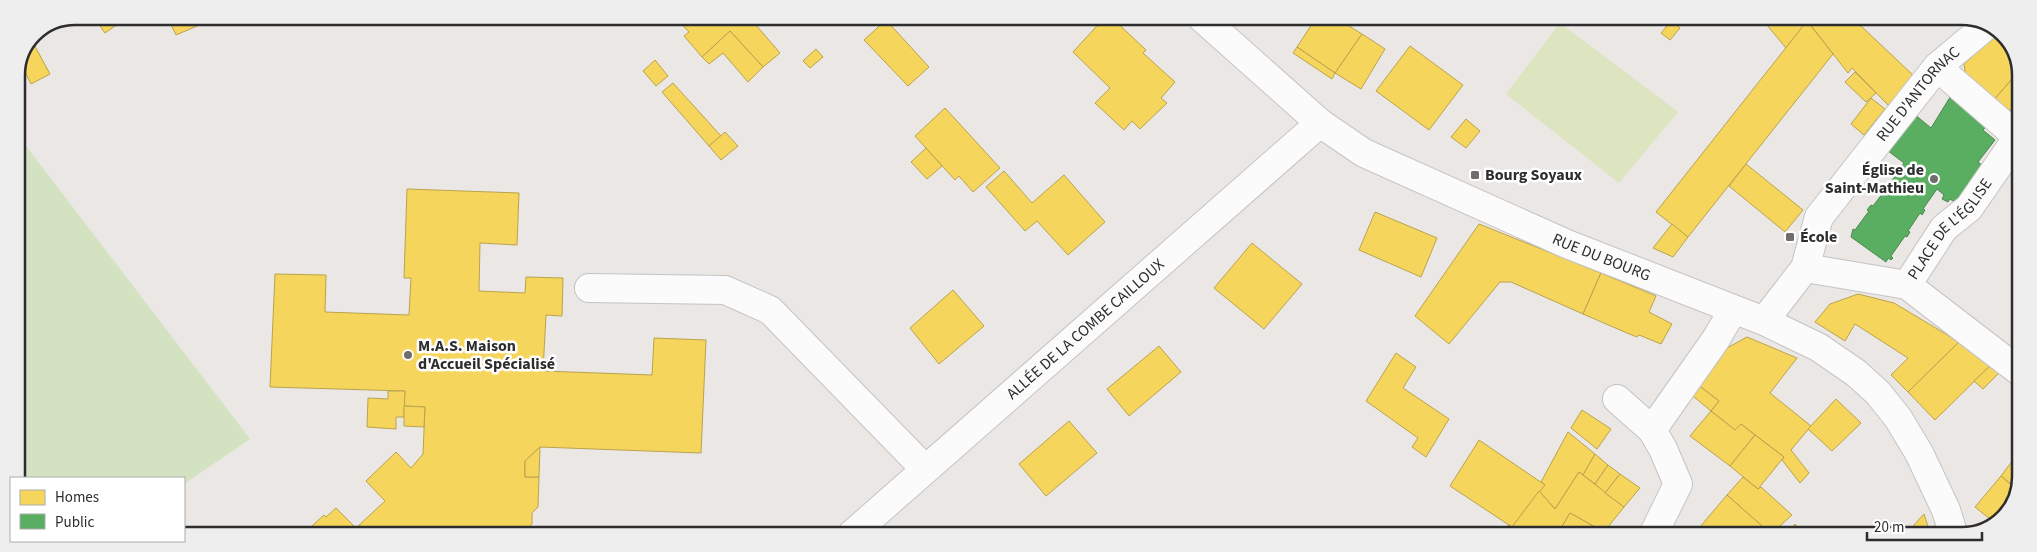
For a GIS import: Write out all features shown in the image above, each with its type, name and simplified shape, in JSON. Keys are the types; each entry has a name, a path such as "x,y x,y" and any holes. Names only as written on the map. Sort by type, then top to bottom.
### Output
{"street":[{"name":"RUE DU BOURG","path":"1210,25 1320,123 1364,153 1567,244 1764,322 1818,347 1856,373 1878,393 1898,418 1919,453 1946,510 1951,527"},
{"name":"RUE D'ANTORNAC","path":"1764,322 1805,268 1818,217 1937,67 1982,29"},
{"name":"PLACE DE L'ÉGLISE","path":"1937,67 2012,132"},
{"name":"ALLÉE DE LA COMBE CAILLOUX","path":"860,527 1218,211 1294,149 1320,123"},
{"name":"PLACE DE L'ÉGLISE","path":"1907,285 1944,228 1969,208 2012,146"},
{"path":"1805,268 1907,285 2012,366"},
{"path":"589,288 725,290 770,310 925,469"},
{"path":"1652,430 1716,339 1733,310"},
{"path":"1616,399 1652,430 1678,484 1657,527"}],"green space":[{"path":"1558,25 1563,25 1678,112 1619,183 1506,94"},
{"path":"25,145 250,439 185,483 185,477 25,477"}],"building: Homes":[{"path":"99,25 116,25 105,33"},
{"path":"171,25 199,25 176,35"},
{"path":"682,25 756,25 780,53 763,67 730,31 702,57 684,36 689,32"},
{"path":"880,25 891,25 929,67 908,86 864,40"},
{"path":"1098,25 1119,25 1146,50 1143,53 1175,82 1161,98 1167,103 1140,129 1132,121 1124,130 1095,103 1110,88 1073,52"},
{"path":"1311,25 1347,25 1362,34 1335,73 1297,47"},
{"path":"1668,25 1676,25 1680,28 1670,40 1661,33"},
{"path":"1767,25 1804,25 1786,48"},
{"path":"1804,25 1810,25 1833,54 1688,237 1656,212"},
{"path":"1810,25 1862,25 1916,78 1888,105 1852,68 1848,73"},
{"path":"730,31 763,67 748,82 723,53 709,64 702,57"},
{"path":"1362,34 1385,49 1361,89 1335,73"},
{"path":"1994,36 2008,56 2012,79 1992,102 1967,85 1964,64"},
{"path":"35,45 50,74 31,84 25,72 29,56"},
{"path":"1410,46 1463,85 1429,130 1376,91"},
{"path":"1297,47 1335,73 1332,79 1293,53"},
{"path":"816,49 823,57 810,68 803,61"},
{"path":"655,60 668,76 656,86 643,71"},
{"path":"1855,72 1876,93 1866,102 1845,82"},
{"path":"2012,79 2012,111 1992,102"},
{"path":"673,83 721,136 709,146 662,92"},
{"path":"1871,98 1885,109 1864,135 1851,124"},
{"path":"945,108 1000,168 973,192 959,176 955,180 915,136"},
{"path":"1466,119 1480,131 1466,148 1451,137"},
{"path":"725,132 738,146 721,160 709,146"},
{"path":"926,148 942,166 927,179 911,162"},
{"path":"1746,164 1803,210 1785,232 1729,186"},
{"path":"1004,171 1032,203 1064,175 1105,222 1068,255 1037,221 1025,231 986,187"},
{"name":"M.A.S. Maison d'Accueil Spécialisé","path":"407,189 519,193 517,245 480,243 479,291 525,293 526,277 563,278 562,316 546,315 543,371 652,375 654,338 706,340 701,453 540,447 525,461 525,477 539,477 538,507 532,513 532,524 529,527 357,527 385,501 366,481 396,452 411,468 423,454 425,407 404,406 405,391 270,387 275,274 326,275 325,312 409,315 411,278 404,278"},
{"path":"1375,212 1437,238 1421,277 1359,250"},
{"path":"1479,224 1601,273 1583,314 1511,282 1500,282 1449,344 1415,316"},
{"path":"1672,224 1688,237 1673,257 1653,248"},
{"path":"1252,243 1302,284 1264,329 1214,288"},
{"path":"1601,273 1656,296 1649,312 1672,324 1661,344 1639,335 1637,337 1583,314"},
{"path":"953,290 984,326 939,364 910,328"},
{"path":"1858,294 1894,303 1959,342 1908,392 1891,375 1908,358 1855,324 1845,341 1815,322 1830,304"},
{"path":"1747,337 1797,358 1770,393 1811,426 1791,450 1809,473 1800,483 1782,460 1784,457 1741,424 1735,430 1711,411 1719,401 1698,385 1727,348"},
{"path":"1959,342 1992,364 1935,420 1908,392"},
{"path":"1159,346 1181,372 1129,416 1107,389"},
{"path":"1396,353 1416,367 1403,388 1449,419 1426,457 1412,447 1418,438 1366,401"},
{"path":"1992,364 2001,371 1983,389 1974,381"},
{"path":"1698,385 1719,401 1711,411 1693,396"},
{"path":"388,391 405,391 404,417 396,417 396,429 367,427 368,398 388,399"},
{"path":"1836,399 1861,423 1832,451 1808,429"},
{"path":"404,406 425,407 424,427 404,426"},
{"path":"1582,410 1611,429 1597,449 1571,428"},
{"path":"1711,411 1735,430 1741,424 1755,435 1730,466 1690,436"},
{"path":"1069,421 1097,453 1046,496 1019,464"},
{"path":"1568,432 1595,454 1583,475 1579,472 1555,509 1539,491 1545,485 1541,482"},
{"path":"1755,435 1784,457 1758,489 1730,466"},
{"path":"1479,440 1545,485 1512,527 1450,486"},
{"path":"540,447 539,477 525,477 525,461"},
{"path":"1595,454 1608,465 1595,484 1583,475"},
{"path":"2012,461 2012,485 2001,476"},
{"path":"1608,465 1620,474 1605,493 1595,484"},
{"path":"1579,472 1624,507 1608,527 1595,527 1570,513 1562,527 1512,527 1539,491 1555,509"},
{"path":"1620,474 1640,488 1624,507 1605,493"},
{"path":"2001,476 2011,485 2004,505 1989,519 1975,507"},
{"path":"1743,477 1758,489 1761,487 1792,515 1779,527 1763,527 1727,495"},
{"path":"1727,495 1763,527 1700,527"},
{"name":"M.A.S. Maison d'Accueil Spécialisé","path":"336,508 355,527 311,527 324,515 326,517"},
{"path":"1570,513 1595,527 1562,527"},
{"path":"1924,514 1928,527 1912,527"}],"building: Public":[{"name":"Église de Saint-Mathieu","path":"1952,94 1990,122 1983,130 1995,140 1978,162 1986,168 1959,205 1950,199 1948,202 1942,199 1944,195 1937,189 1923,209 1925,210 1922,215 1920,213 1908,231 1910,232 1907,237 1905,236 1891,256 1893,258 1891,260 1888,258 1886,262 1851,237 1853,229 1855,230 1869,211 1867,210 1871,205 1873,206 1886,189 1884,187 1887,183 1889,185 1904,163 1883,147 1913,113 1931,128"}],"place":[{"name":"Bourg Soyaux","path":"1475,175"},
{"name":"Église de Saint-Mathieu","path":"1934,179"},
{"name":"École","path":"1790,237"},
{"name":"M.A.S. Maison d'Accueil Spécialisé","path":"408,355"}]}
